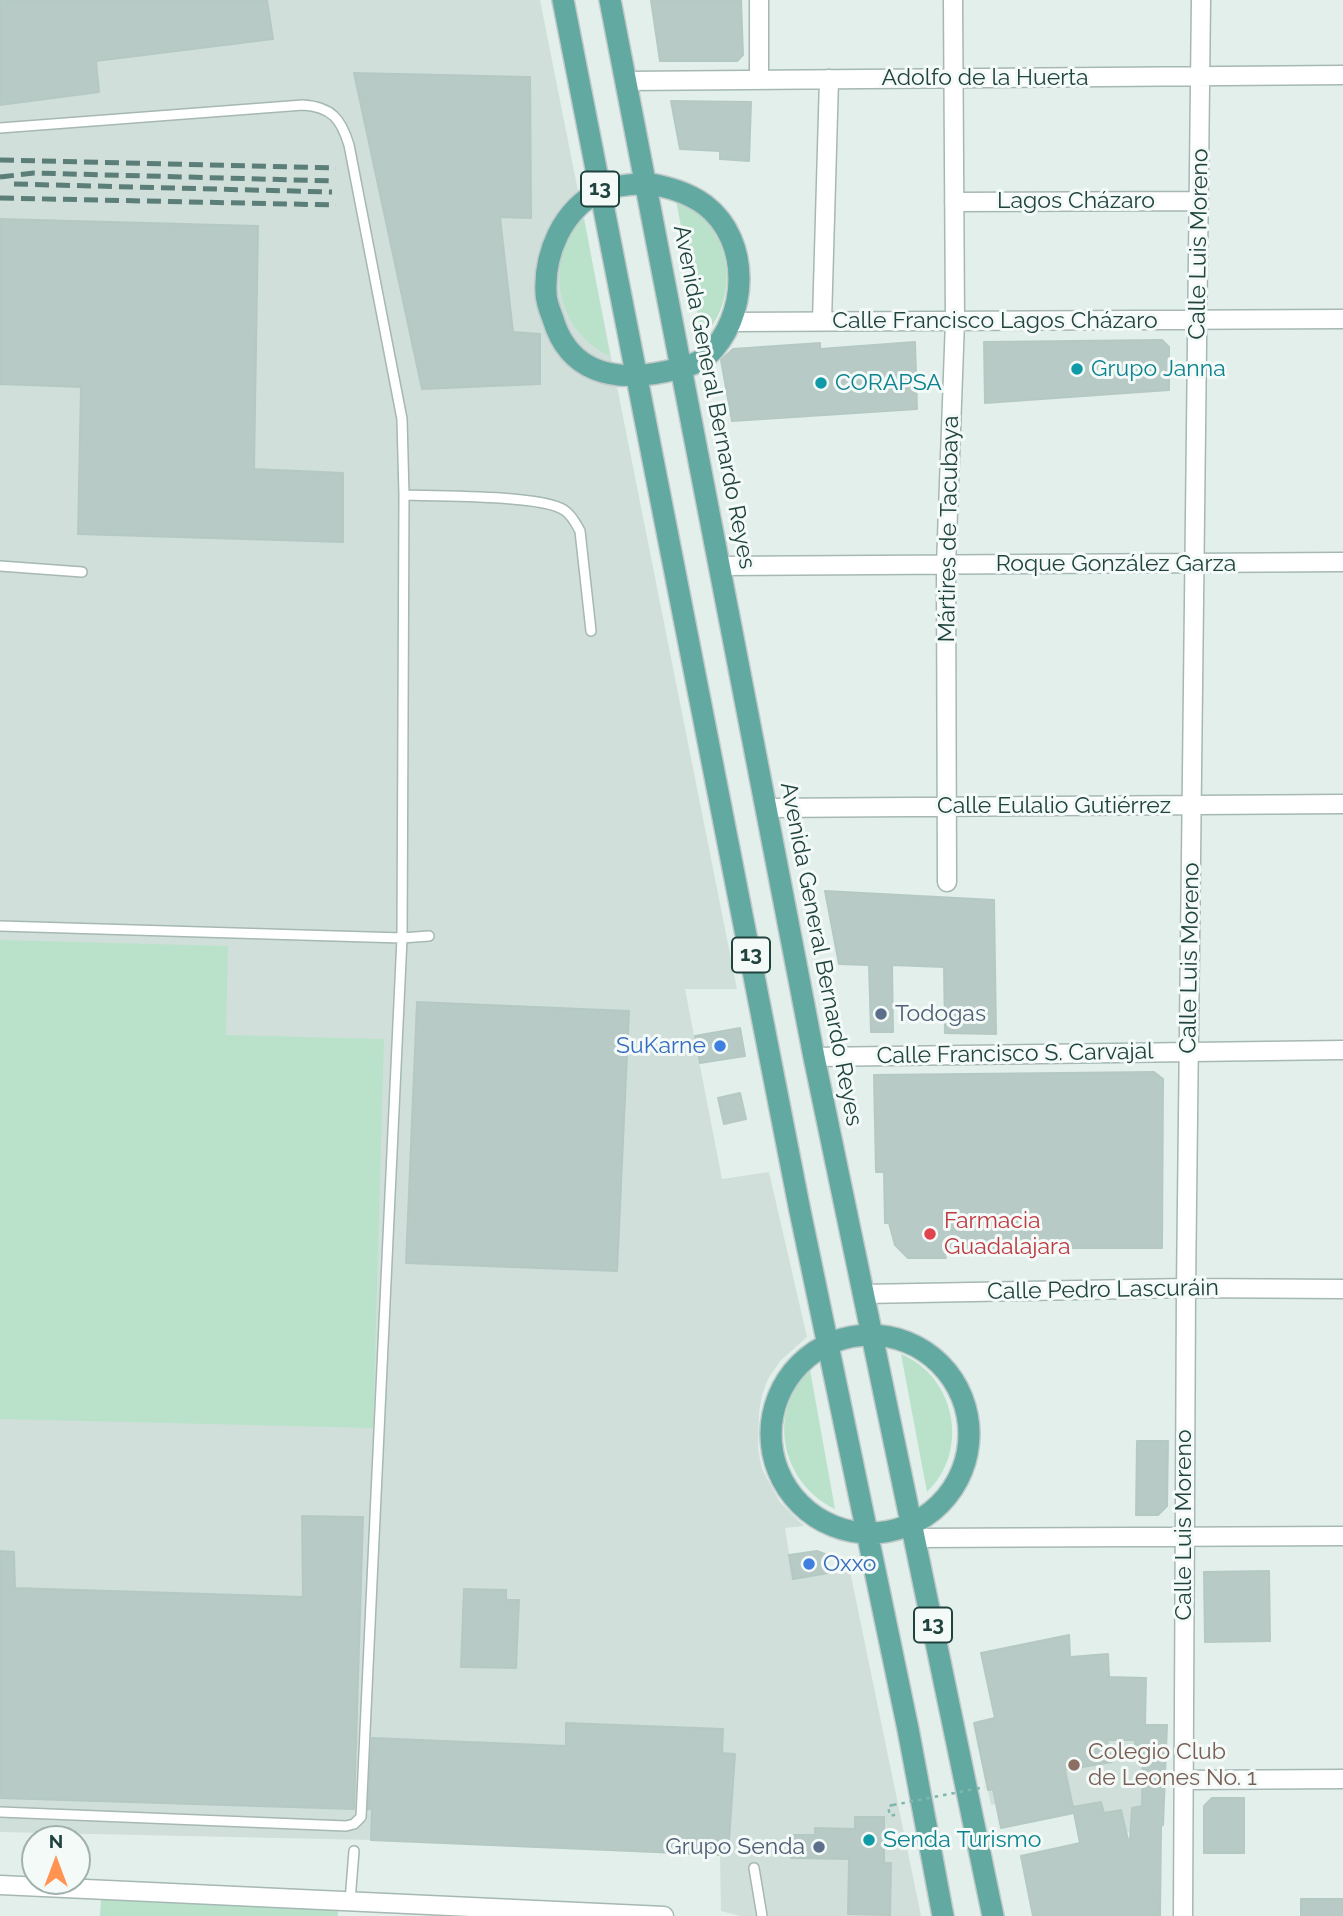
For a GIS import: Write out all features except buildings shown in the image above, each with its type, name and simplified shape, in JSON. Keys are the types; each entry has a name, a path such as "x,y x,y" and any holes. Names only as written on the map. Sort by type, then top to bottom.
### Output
{"main road":[{"name":"13","path":"563,0 800,1210 908,1729 943,1916"},
{"name":"Avenida General Bernardo Reyes","path":"610,0 814,1057 993,1916"},
{"name":"13","path":"646,183 677,190 706,206 725,230 735,252 740,276 737,305 732,322 721,341 705,358 682,368 638,377 597,372 573,355 555,328 546,296 547,263 558,234 575,209 601,191 646,183"},
{"path":"872,1335 900,1339 918,1347 938,1362 956,1384 964,1402 969,1425 968,1450 963,1469 942,1502 913,1532 865,1532 839,1527 809,1511 789,1490 773,1453 772,1420 784,1385 798,1366 828,1344 849,1337 872,1335"}],"street":[{"path":"759,0 759,80"},
{"name":"Mártires de Tacubaya","path":"947,882 946,565 954,321 953,0"},
{"name":"Calle Luis Moreno","path":"1184,1916 1188,1052 1201,0"},
{"name":"Adolfo de la Huerta","path":"627,81 1343,75"},
{"path":"822,321 830,79"},
{"name":"Lagos Cházaro","path":"954,202 1199,201"},
{"name":"Calle Francisco Lagos Cházaro","path":"732,322 1343,319"},
{"name":"Roque González Garza","path":"720,566 1343,562"},
{"name":"Calle Eulalio Gutiérrez","path":"765,808 1343,804"},
{"name":"Calle Francisco S. Carvajal","path":"814,1057 1343,1050"},
{"name":"Calle Pedro Lascuráin","path":"864,1294 1186,1288 1343,1289"},
{"path":"913,1532 1184,1537 1343,1536"},
{"path":"1184,1780 1343,1779"},
{"path":"0,1885 350,1909 664,1916"}],"lane":[{"path":"0,128 303,105 316,106 335,116 344,128 349,145 402,419 404,495 402,938 361,1817 354,1824 346,1826 0,1812"},
{"path":"404,495 539,502 564,509 580,531 591,631"},
{"path":"0,566 82,572"},
{"path":"0,926 402,938 429,936"},
{"path":"350,1909 354,1851"},
{"path":"754,1868 762,1916"}],"path":[{"path":"898,1814 890,1816 888,1806 985,1787"}],"shaded area":[{"path":"0,0 540,0 737,989 685,989 722,1179 769,1172 807,1337 780,1361 768,1379 759,1413 758,1449 762,1469 780,1502 804,1526 785,1528 793,1579 850,1571 921,1916 740,1916 721,1911 720,1856 371,1840 91,1834 91,1825 21,1825 21,1832 0,1832"},
{"name":"Colegio Club de Leones No. 1","path":"1101,1697 1117,1740 1135,1740 1145,1730 1145,1725 1167,1725 1163,1825 1080,1842 1069,1789 991,1805 974,1723"}],"green space":[{"path":"676,200 696,212 711,227 725,258 727,275 721,309 702,338"},
{"path":"584,218 610,356 592,345 577,330 567,313 561,293 563,253 571,235"},
{"path":"0,940 228,946 226,1035 384,1039 373,1428 0,1419"},
{"path":"901,1354 920,1365 934,1380 945,1397 951,1416 949,1456 940,1475 927,1492"},
{"path":"810,1370 835,1509 817,1497 802,1482 792,1465 786,1446 784,1426 788,1406 796,1387"},
{"path":"101,1898 338,1908 338,1916 100,1916"}],"railway":[{"path":"0,160 336,168"},
{"path":"0,177 34,173 335,181"},
{"path":"14,184 332,192"},
{"path":"0,198 336,205"}],"place":[{"name":"Grupo Janna","path":"1077,369"},
{"name":"CORAPSA","path":"821,383"},
{"name":"Todogas","path":"881,1014"},
{"name":"SuKarne","path":"720,1046"},
{"name":"Farmacia Guadalajara","path":"930,1234"},
{"name":"Oxxo","path":"809,1564"},
{"name":"Colegio Club de Leones No. 1","path":"1074,1765"},
{"name":"Senda Turismo","path":"869,1840"},
{"name":"Grupo Senda","path":"819,1847"}]}
